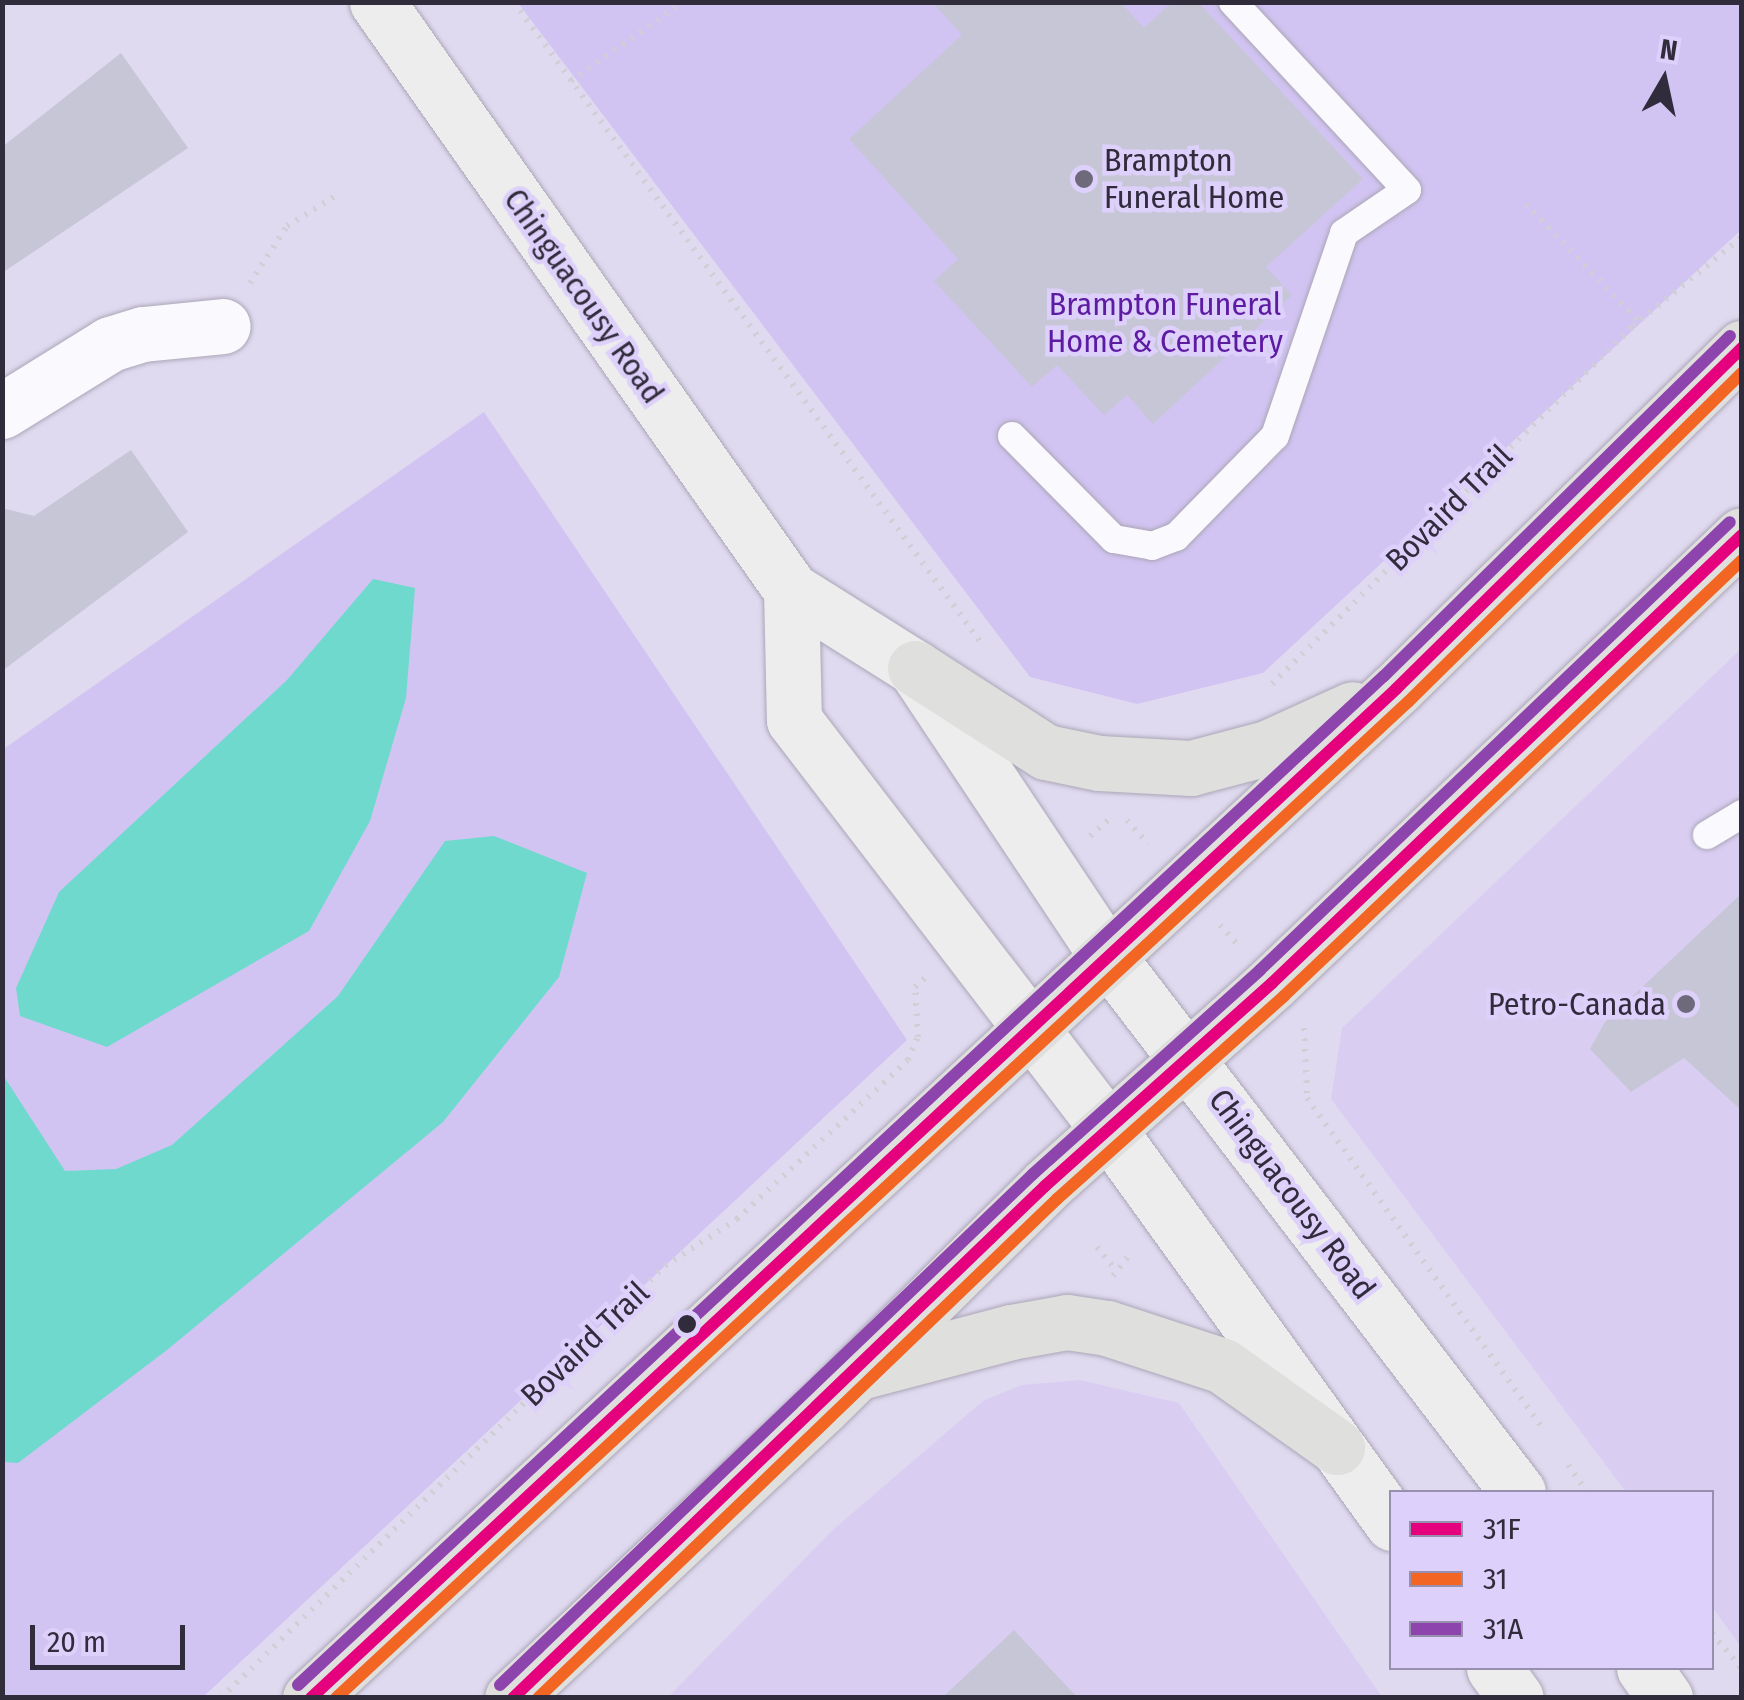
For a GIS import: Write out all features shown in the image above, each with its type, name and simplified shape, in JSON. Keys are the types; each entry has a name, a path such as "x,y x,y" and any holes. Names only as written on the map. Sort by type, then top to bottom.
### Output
{"main road":[{"name":"Chinguacousy Road","path":"376,2 791,590 914,668 1108,957 1516,1490"},
{"path":"310,1698 1396,688 1742,348"},
{"path":"512,1698 1108,1129 1742,535"},
{"path":"791,590 794,720 1108,1129 1389,1520"},
{"path":"914,668 1046,752 1099,763 1191,768 1267,748 1396,688"},
{"path":"853,1374 1011,1332 1067,1322 1107,1328 1223,1366 1337,1447"},
{"path":"1495,1670 1516,1698"},
{"path":"1645,1670 1665,1698"}],"street":[{"path":"2,411 110,344 143,334 222,326"}],"lane":[{"path":"1012,436 1114,540 1152,546 1176,537 1270,444 1330,260 1355,220 1407,190 1233,2"},
{"path":"1708,835 1742,814"}],"path":[{"path":"514,2 991,656"},
{"path":"572,81 683,2"},
{"path":"222,326 287,226 340,193"},
{"path":"1526,204 1638,322"},
{"name":"Bovaird Trail","path":"1268,688 1638,322 1742,236"},
{"name":"Bovaird Trail","path":"221,1698 664,1266 738,1220 908,1060 918,1038 915,987"},
{"path":"1304,1020 1307,1098 1543,1429"},
{"path":"1096,1247 1114,1268 1137,1248"},
{"path":"1565,1461 1585,1490"},
{"path":"1714,1635 1742,1670"}],"shaded area":[{"path":"373,579 415,588 406,698 370,821 309,931 107,1047 20,1016 16,988 59,892 287,680"},
{"path":"1741,649 1741,1647 1714,1610 1714,1490 1624,1490 1331,1099 1342,1028"},
{"path":"494,836 587,873 559,977 443,1122 167,1350 18,1463 3,1462 3,1075 65,1171 116,1169 172,1145 338,996 445,841"},
{"path":"1080,1380 1179,1403 1382,1697 667,1698 834,1529 983,1401 1021,1385"}],"green space":[{"name":"Brampton Funeral Home & Cemetery","path":"518,3 1741,3 1741,230 1263,673 1137,704 1030,677"},
{"path":"484,412 907,1040 203,1697 3,1697 2,750"}],"building":[{"name":"Brampton Funeral Home","path":"932,2 1120,2 1144,28 1172,2 1198,2 1363,179 1266,267 1292,295 1153,424 1127,395 1104,415 1057,365 1032,387 934,281 958,259 849,139 962,35"},
{"path":"121,53 188,148 2,273 2,147"},
{"path":"131,450 188,532 2,671 2,508 34,516"},
{"path":"1742,893 1742,1111 1684,1058 1631,1092 1590,1049 1605,1022"},
{"path":"1014,1630 1078,1698 942,1698"}],"transit line":[{"name":"31A","path":"298,1685 1384,676 1730,336"},
{"name":"31F","path":"311,1698 1396,689 1742,348"},
{"name":"31","path":"336,1698 1408,702 1742,373"},
{"name":"31A","path":"500,1685 1033,1174 1260,970 1730,522"},
{"name":"31F","path":"513,1698 1045,1186 1272,983 1742,535"},
{"name":"31","path":"538,1698 1057,1199 1284,996 1742,560"}],"place":[{"name":"Brampton Funeral Home","path":"1084,179"},
{"name":"Petro-Canada","path":"1686,1004"}]}
